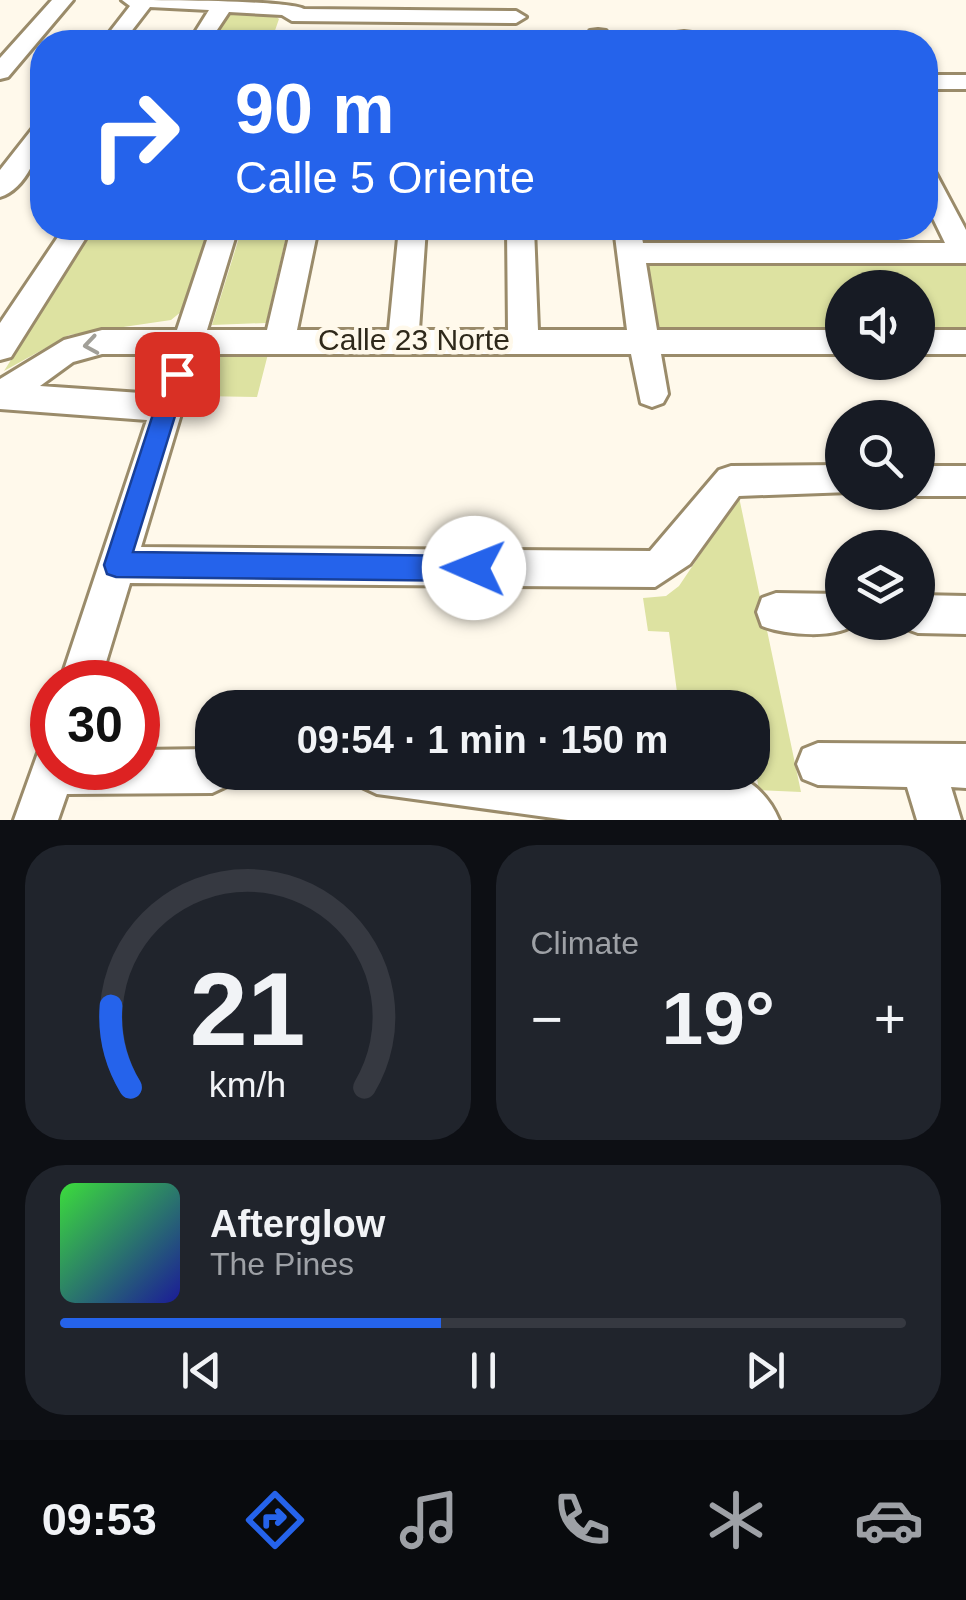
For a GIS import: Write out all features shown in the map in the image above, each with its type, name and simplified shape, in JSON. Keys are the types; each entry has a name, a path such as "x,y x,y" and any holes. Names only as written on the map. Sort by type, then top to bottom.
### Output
{"street":[{"path":"37,30 63,0"},
{"path":"132,0 222,7 516,16"},
{"path":"121,30 144,1"},
{"path":"207,30 222,7"},
{"path":"0,72 30,38"},
{"path":"938,79 965,72"},
{"path":"0,188 30,149"},
{"path":"938,201 965,253"},
{"path":"0,348 70,240"},
{"path":"87,660 220,240"},
{"path":"280,340 301,240"},
{"path":"403,340 411,240"},
{"path":"520,240 524,340"},
{"path":"652,394 629,240 848,240 965,253"},
{"name":"Calle 23 Norte","path":"0,396 73,348 102,342 825,342"},
{"path":"935,342 966,342"},
{"name":"Calle 23 Norte","path":"0,396 166,408"},
{"path":"116,565 655,568 674,555 717,492 731,481 825,480"},
{"path":"935,481 965,482"},
{"path":"776,612 825,613"},
{"path":"935,615 966,616"},
{"path":"818,764 966,766"},
{"path":"922,765 939,820"},
{"path":"160,770 195,770"},
{"path":"36,820 46,790"},
{"path":"499,790 582,799 732,795 758,820"}],"green space":[{"path":"228,14 273,14 279,19 275,30 218,30"},
{"path":"86,240 208,240 187,307 171,320 69,335 4,371"},
{"path":"238,240 285,240 266,323 212,325"},
{"path":"640,261 966,261 966,327 935,327 935,270 825,270 825,327 651,327"},
{"path":"224,354 268,354 257,397 199,396 209,362"},
{"path":"739,497 801,792 759,790 770,790 770,690 677,690 669,632 648,631 643,598 666,596 679,586"}],"route":[{"path":"177,374 116,565 474,568"}]}
